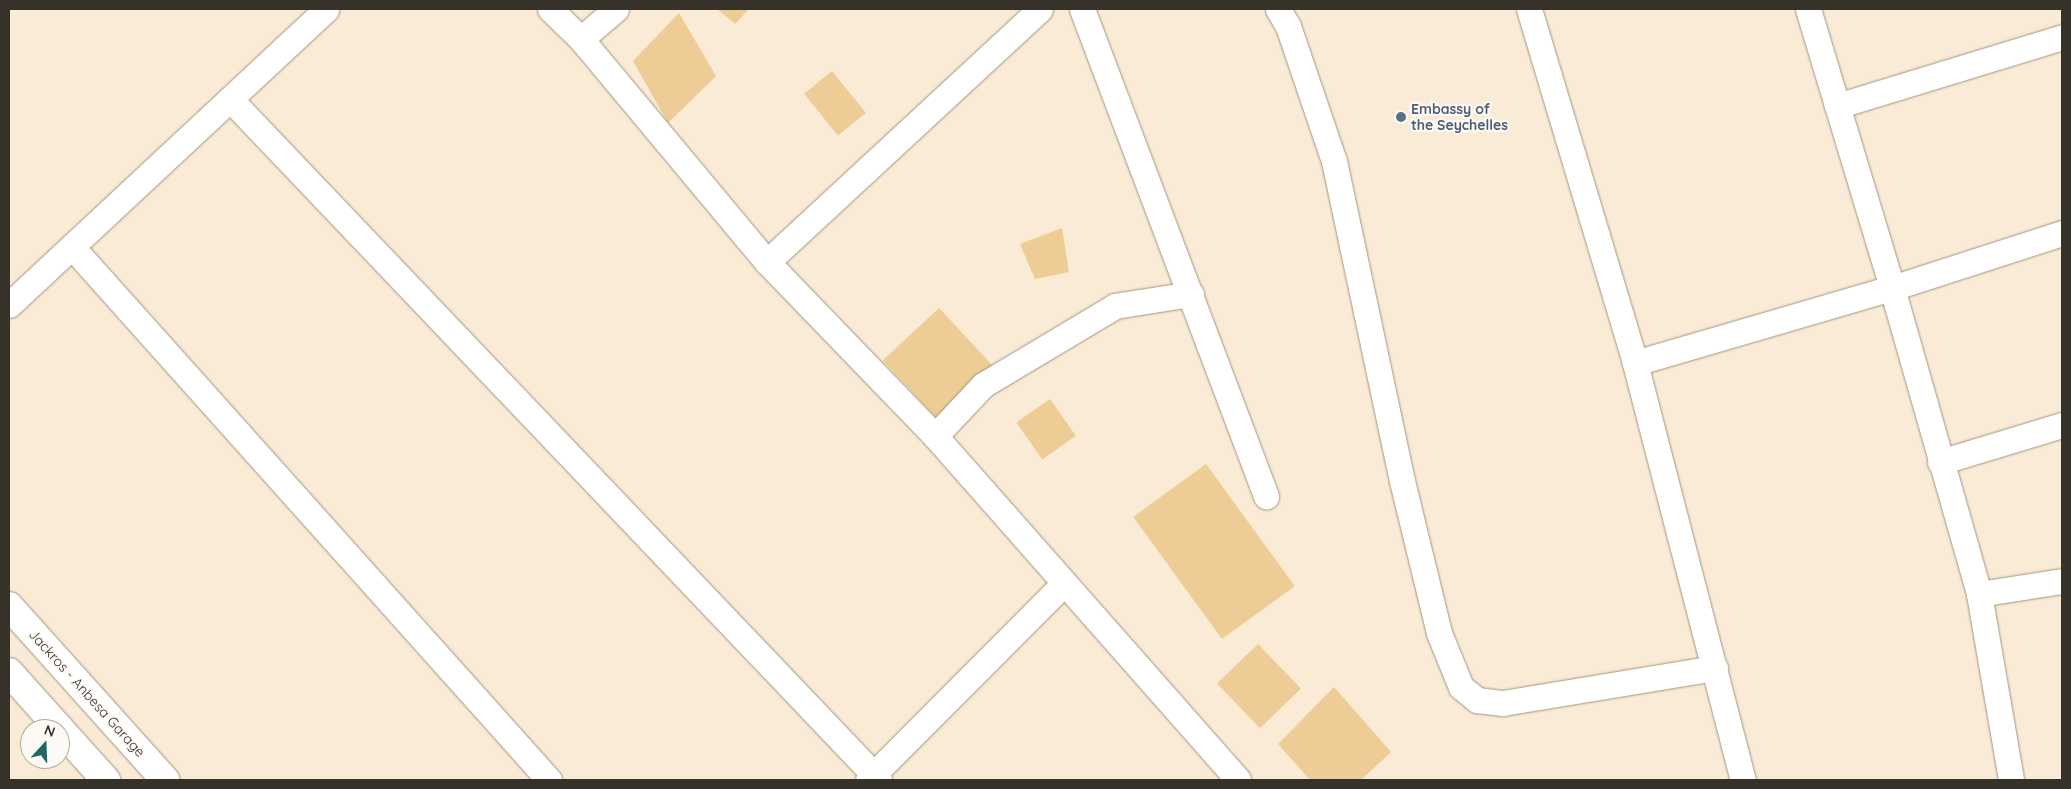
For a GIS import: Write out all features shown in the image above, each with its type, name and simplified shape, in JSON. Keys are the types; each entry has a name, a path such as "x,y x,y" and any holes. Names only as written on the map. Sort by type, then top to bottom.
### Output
{"main road":[{"name":"Jackros - Anbesa Garage","path":"9,606 154,776"},
{"path":"9,672 51,719"},
{"path":"70,740 106,780"}],"street":[{"path":"9,305 73,248 326,9"},
{"path":"550,9 581,39 766,262 935,436 1238,780"},
{"path":"581,39 616,9"},
{"path":"766,262 1040,9"},
{"path":"1082,9 1266,496"},
{"path":"1278,9 1288,26 1334,161 1402,481 1439,633 1461,687 1477,700 1503,703 1716,668"},
{"path":"1529,9 1635,363 1716,668 1743,780"},
{"path":"1808,9 1892,288 1979,594 2011,780"},
{"path":"1837,106 2062,37"},
{"path":"230,100 874,779 1064,583"},
{"path":"1635,363 1892,288 2062,233"},
{"path":"73,248 549,780"},
{"path":"935,436 983,385 1115,306 1191,294"},
{"path":"1940,462 2062,424"},
{"path":"1979,594 2062,581"}],"building":[{"path":"717,9 749,9 735,24"},
{"path":"679,13 716,76 668,123 633,61"},
{"path":"832,71 866,113 838,136 804,94"},
{"path":"1062,228 1069,272 1035,279 1020,244"},
{"path":"939,308 993,366 937,418 883,361"},
{"path":"1050,399 1076,436 1042,459 1016,423"},
{"path":"1206,464 1295,586 1222,639 1133,517"},
{"path":"1258,644 1301,689 1260,728 1217,684"},
{"path":"1334,687 1391,752 1361,780 1310,780 1278,744"}],"place":[{"name":"Embassy of the Seychelles","path":"1401,117"}]}
